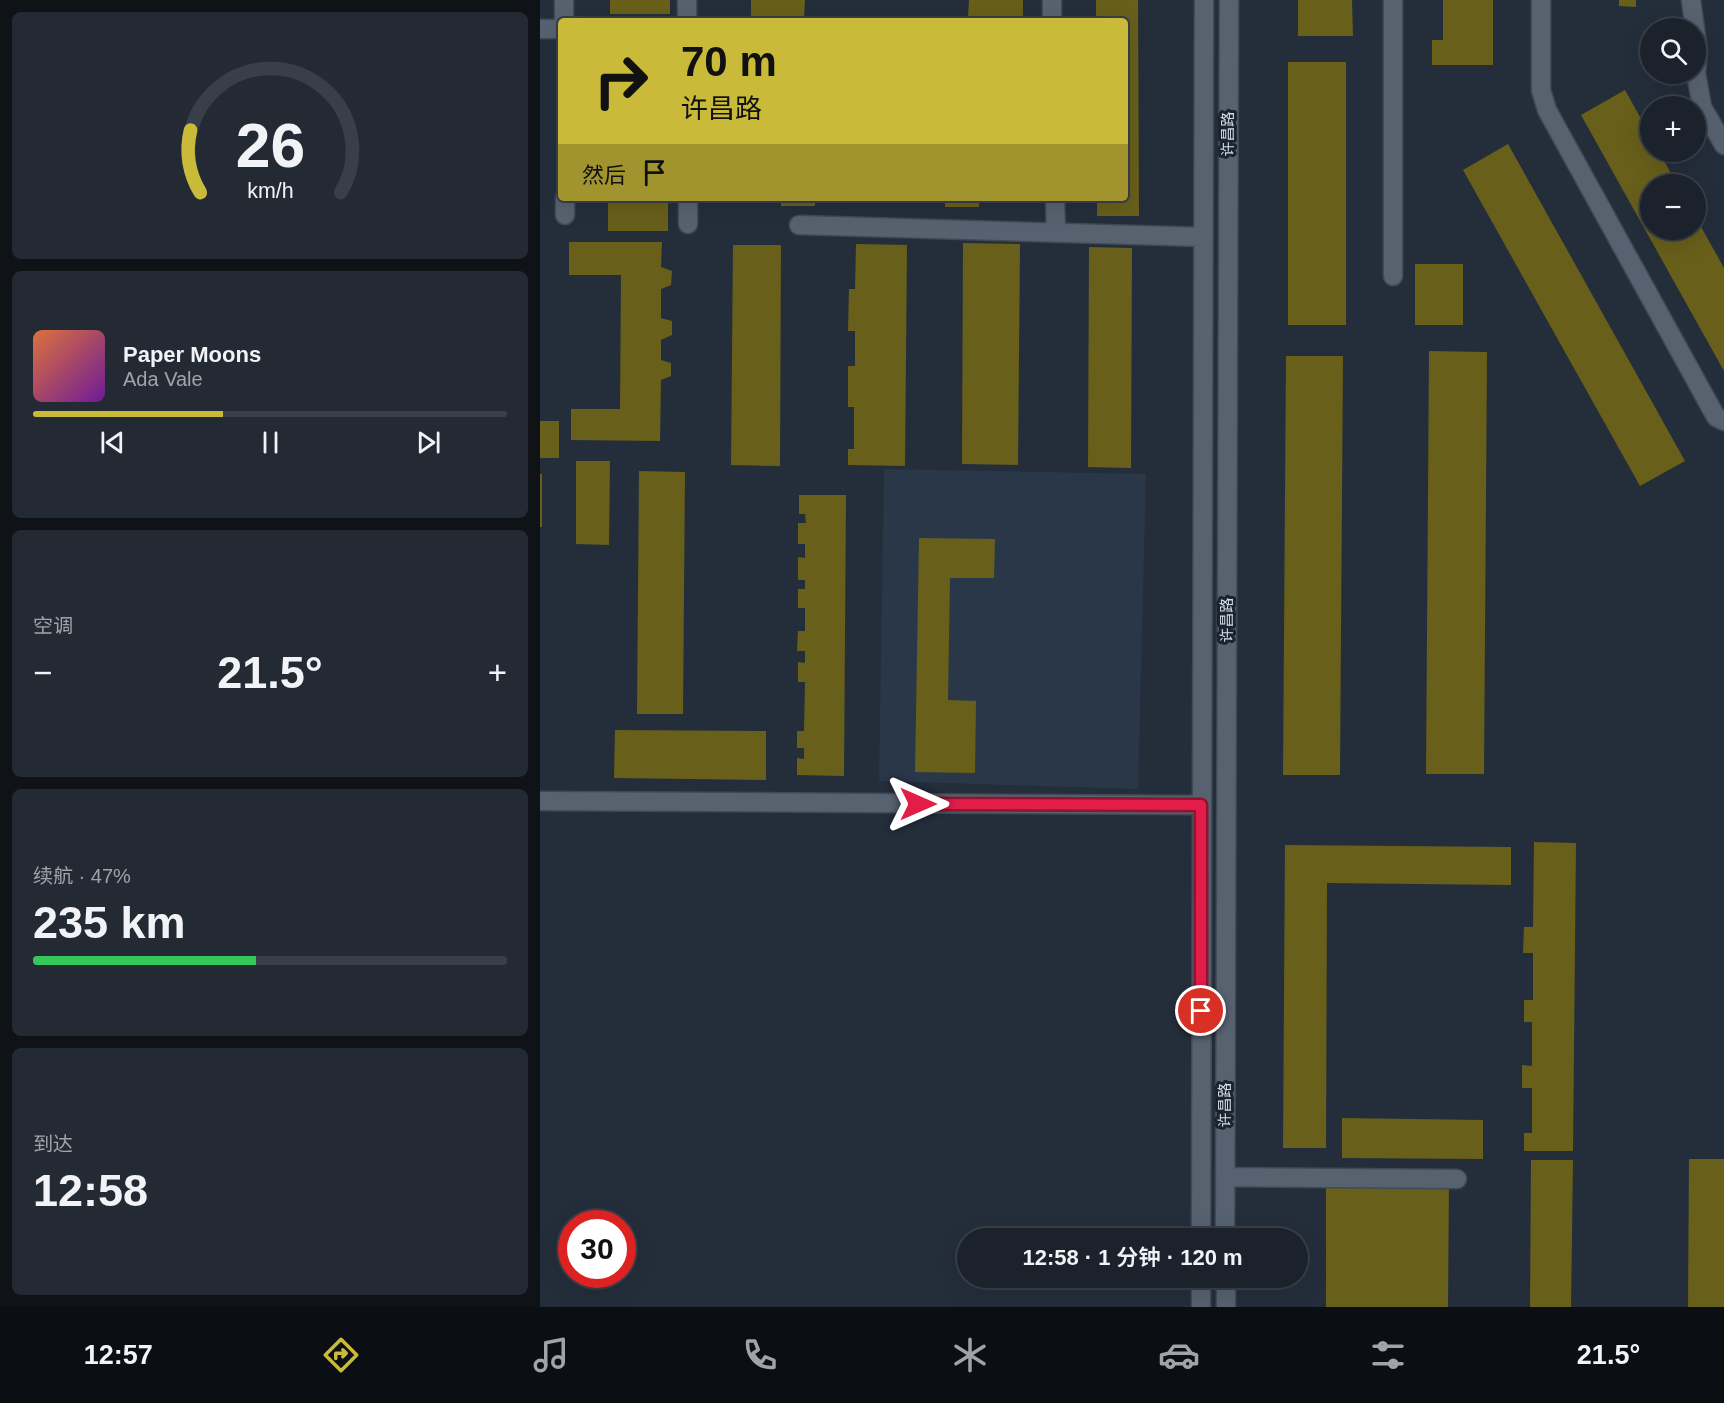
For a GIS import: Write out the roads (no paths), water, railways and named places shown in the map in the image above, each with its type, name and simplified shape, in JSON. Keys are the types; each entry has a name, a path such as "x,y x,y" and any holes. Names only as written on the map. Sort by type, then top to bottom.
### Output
{"street":[{"path":"564,0 564,18"},
{"path":"687,0 687,18"},
{"path":"1052,0 1052,18"},
{"name":"许昌路","path":"1201,1228 1204,0"},
{"name":"许昌路","path":"1225,1228 1229,0"},
{"path":"1393,0 1393,276"},
{"path":"1541,0 1541,90 1547,110 1716,417 1724,421"},
{"path":"1691,0 1698,51 1695,73 1702,107 1724,145"},
{"path":"540,29 558,29"},
{"path":"688,201 688,224"},
{"path":"1055,201 1056,233"},
{"path":"799,225 1203,237"},
{"path":"540,801 1201,805"},
{"path":"1225,1177 1457,1179"},
{"path":"1202,1288 1202,1307"},
{"path":"1226,1288 1226,1307"}]}
